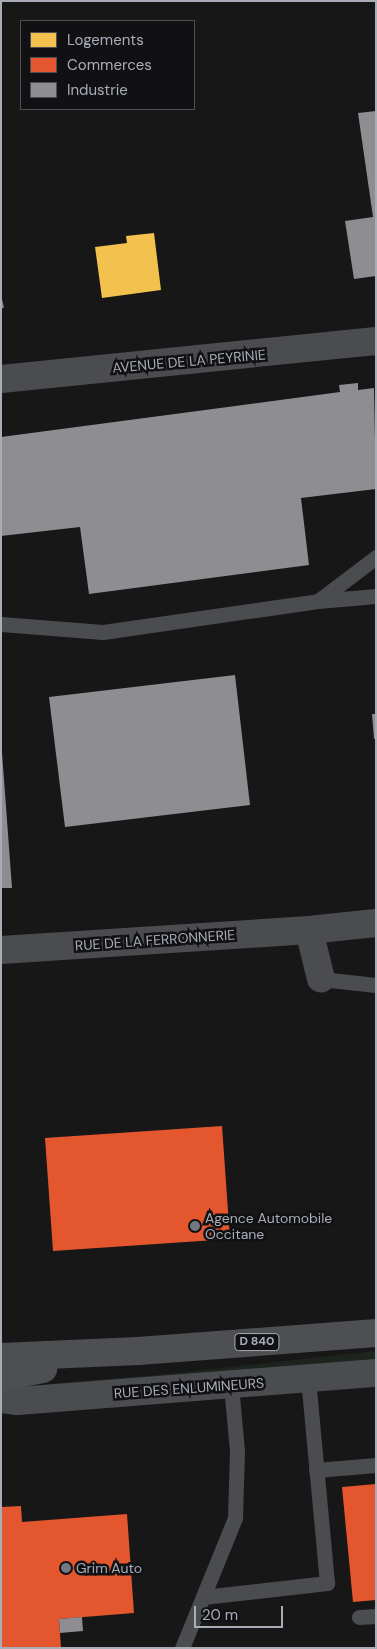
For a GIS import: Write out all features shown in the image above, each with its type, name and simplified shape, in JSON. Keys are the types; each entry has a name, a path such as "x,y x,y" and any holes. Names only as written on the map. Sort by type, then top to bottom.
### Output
{"main road":[{"name":"D 840","path":"1,1357 138,1351 376,1332"},
{"name":"D 840","path":"1,1377 138,1351"}],"street":[{"name":"AVENUE DE LA PEYRINIE","path":"1,379 376,341"},
{"name":"RUE DE LA FERRONNERIE","path":"1,950 309,930 376,923"},
{"path":"309,930 321,979"},
{"name":"RUE DES ENLUMINEURS","path":"1,1399 18,1401 376,1372"}],"lane":[{"path":"318,601 376,557"},
{"path":"1,624 103,632 318,601 376,596"},
{"path":"321,979 376,985"},
{"path":"203,1597 327,1583 308,1378"},
{"path":"182,1648 235,1518 236,1451 231,1385"},
{"path":"316,1470 376,1464"},
{"path":"359,1617 376,1616"}],"shaded area":[{"path":"376,1351 376,1363 41,1388 46,1384 146,1376"}],"building: Logements":[{"path":"154,233 161,290 102,298 95,247 127,243 126,236"}],"building: Commerces":[{"path":"222,1126 230,1239 53,1251 45,1138"},
{"path":"376,1484 376,1600 353,1602 342,1487"},
{"name":"Grim Auto","path":"21,1506 22,1522 127,1514 134,1613 59,1619 61,1648 1,1648 1,1507"}],"building: Industrie":[{"path":"376,111 376,276 354,279 345,221 373,217 358,113"},
{"path":"1,295 4,308 1,308"},
{"path":"358,383 358,390 374,388 376,489 301,498 309,565 89,594 80,527 1,536 1,437 340,392 339,385"},
{"path":"235,675 250,805 65,827 49,697"},
{"path":"372,714 376,714 376,739 374,739"},
{"path":"1,739 12,888 1,888"},
{"path":"82,1617 83,1631 60,1633 59,1619"}],"place":[{"name":"Agence Automobile Occitane","path":"195,1226"},
{"name":"Grim Auto","path":"66,1568"}]}
